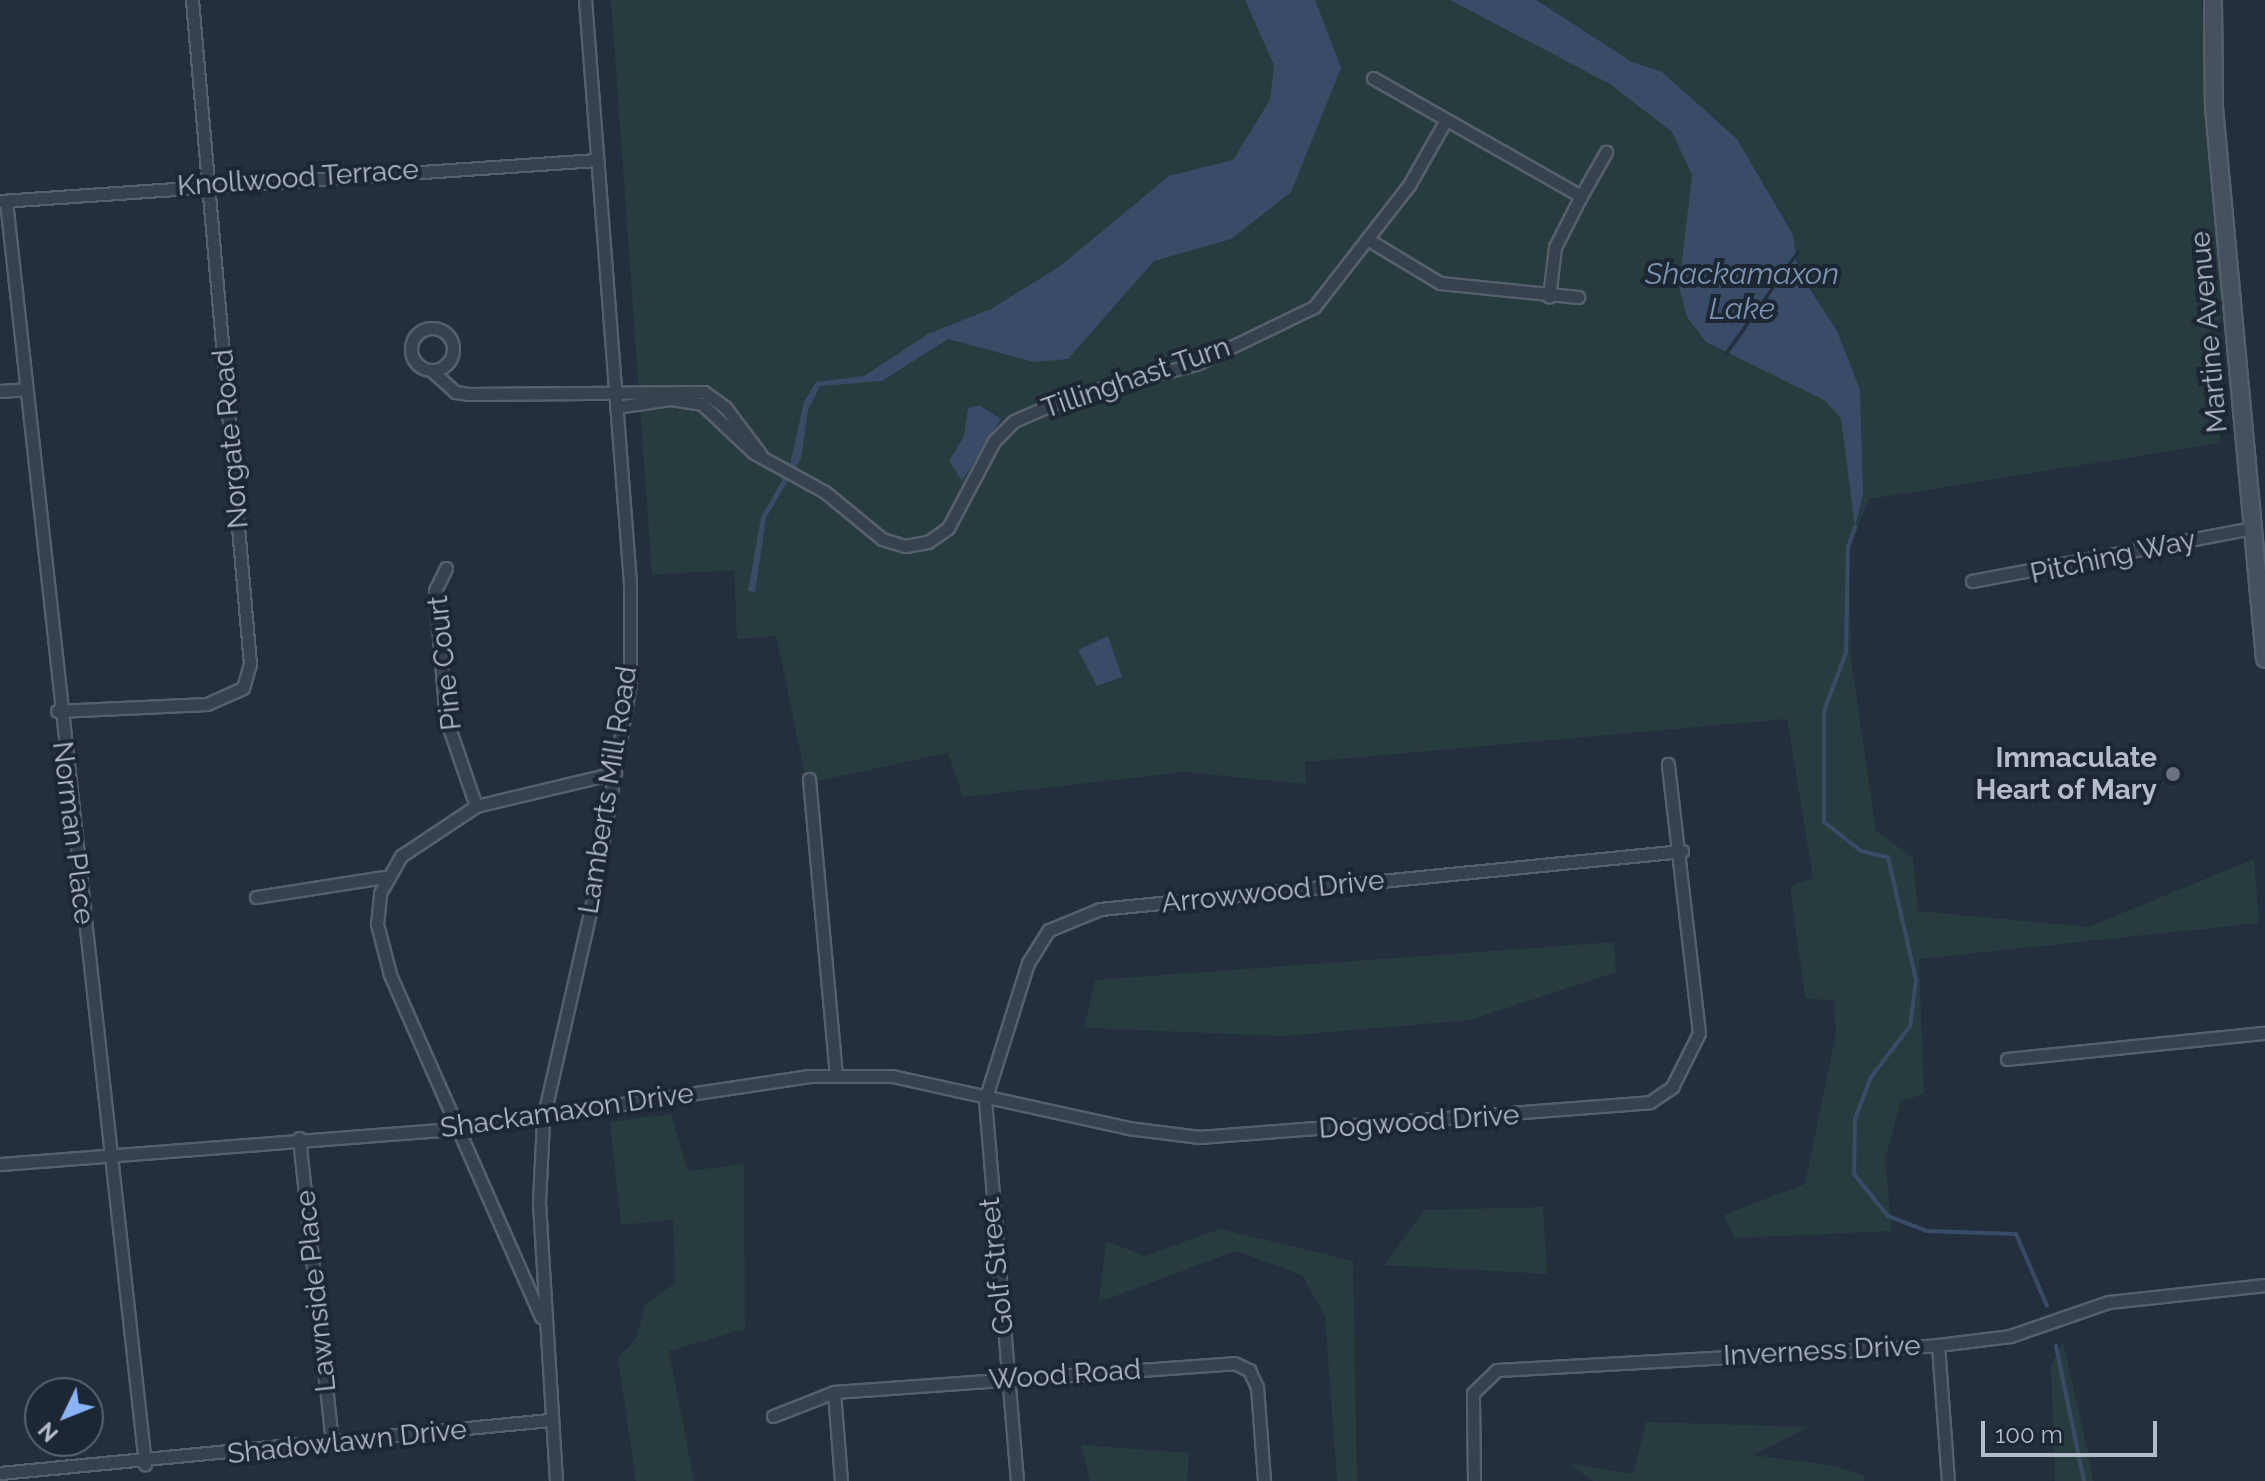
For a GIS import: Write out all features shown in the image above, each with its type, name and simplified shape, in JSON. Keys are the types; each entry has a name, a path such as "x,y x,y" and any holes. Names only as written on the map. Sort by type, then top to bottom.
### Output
{"main road":[{"name":"Martine Avenue","path":"2213,0 2214,108 2265,659"}],"street":[{"name":"Norgate Road","path":"57,711 229,699 243,688 250,664 192,0"},
{"name":"Lamberts Mill Road","path":"556,1481 549,1420 545,1325 543,1119 615,773 630,684 616,407 585,0"},
{"path":"1373,78 1581,196"},
{"name":"Tillinghast Turn","path":"616,407 671,399 702,404 764,461 825,492 882,539 905,546 928,542 948,528 994,441 1014,421 1069,397 1196,364 1305,313 1367,239 1446,120"},
{"path":"1549,297 1555,247 1606,152"},
{"name":"Knollwood Terrace","path":"3,201 208,182 597,160"},
{"name":"Norman Place","path":"3,201 26,389 57,711 115,1154 145,1464"},
{"path":"1367,239 1440,283 1549,297 1578,297"},
{"name":"Tillinghast Turn","path":"432,371 455,392 469,394 704,392 735,417 764,461"},
{"path":"0,391 26,389"},
{"name":"Pitching Way","path":"1972,581 2253,528"},
{"name":"Pine Court","path":"446,568 435,591 446,719 476,806"},
{"name":"Dogwood Drive","path":"836,1075 892,1076 985,1100 1199,1137 1650,1102 1672,1087 1699,1033 1682,851 1668,764"},
{"path":"256,897 383,877 436,827 476,806 615,773"},
{"path":"809,779 836,1075"},
{"name":"Arrowwood Drive","path":"985,1100 1037,945 1080,915 1682,851"},
{"path":"383,877 377,924 390,974 455,1129 545,1325"},
{"path":"2007,1059 2265,1033"},
{"name":"Shackamaxon Drive","path":"0,1164 299,1138 455,1129 543,1119 836,1075"},
{"name":"Golf Street","path":"985,1100 1017,1481"},
{"name":"Lawnside Place","path":"299,1138 332,1444"},
{"name":"Inverness Drive","path":"1474,1481 1473,1393 1497,1370 1938,1345 2010,1336 2109,1302 2265,1285"},
{"path":"1938,1345 1948,1481"},
{"name":"Wood Road","path":"773,1416 834,1392 1008,1378 1243,1366 1257,1387 1264,1481"},
{"path":"834,1392 841,1481"},
{"name":"Shadowlawn Drive","path":"0,1473 145,1464 549,1420"}],"green space":[{"path":"611,0 2201,0 2221,267 2220,443 1869,499 1849,550 1851,659 1876,831 1913,858 1918,911 2088,927 2254,859 2259,923 1919,959 1924,1094 1901,1101 1885,1160 1892,1231 1734,1238 1724,1215 1805,1184 1836,1033 1834,1001 1805,998 1790,887 1813,878 1787,719 1305,762 1306,784 1185,772 963,797 948,753 807,783 776,636 737,639 734,570 652,575"},
{"path":"1614,942 1616,972 1470,1020 1282,1036 1084,1028 1095,980"},
{"path":"671,1114 688,1171 744,1164 745,1329 669,1351 694,1481 636,1481 618,1358 637,1337 645,1305 675,1283 673,1220 621,1225 610,1122"},
{"path":"1543,1207 1547,1274 1384,1265 1424,1210"},
{"path":"1220,1229 1353,1261 1357,1481 1337,1481 1325,1316 1302,1275 1236,1251 1099,1302 1106,1241 1145,1256"},
{"path":"2063,1342 2093,1481 2055,1481 2051,1365"},
{"path":"1646,1422 1809,1427 1753,1455 1834,1466 1864,1475 1864,1481 1593,1481 1568,1463 1633,1474"},
{"path":"1081,1445 1189,1453 1187,1481 1090,1481"}],"water":[{"path":"1245,0 1315,0 1341,68 1291,192 1231,239 1154,261 1068,359 1034,362 948,339 882,381 820,386 808,410 801,458 766,518 755,592 748,591 761,517 789,469 804,402 816,382 864,376 928,334 991,309 1059,267 1169,176 1233,160 1270,100 1274,65"},
{"name":"Shackamaxon Lake","path":"1450,0 1536,0 1632,62 1662,72 1737,139 1793,235 1798,271 1837,331 1860,390 1863,495 1855,527 1841,418 1824,400 1706,342 1687,317 1679,287 1692,175 1672,132 1610,84"},
{"path":"979,405 1001,419 962,481 949,461 964,436 968,408"},
{"path":"1108,636 1122,677 1097,686 1078,650"}],"pier":[{"path":"1797,251 1800,252 1727,356 1723,355"}],"waterway":[{"path":"1855,527 1848,547 1846,653 1824,711 1824,822 1861,851 1888,857 1916,980 1910,1026 1871,1077 1855,1119 1854,1174 1888,1216 1927,1231 2016,1234 2047,1306"},
{"path":"2056,1346 2084,1481"}],"place":[{"name":"Immaculate Heart of Mary","path":"2173,774"}]}
